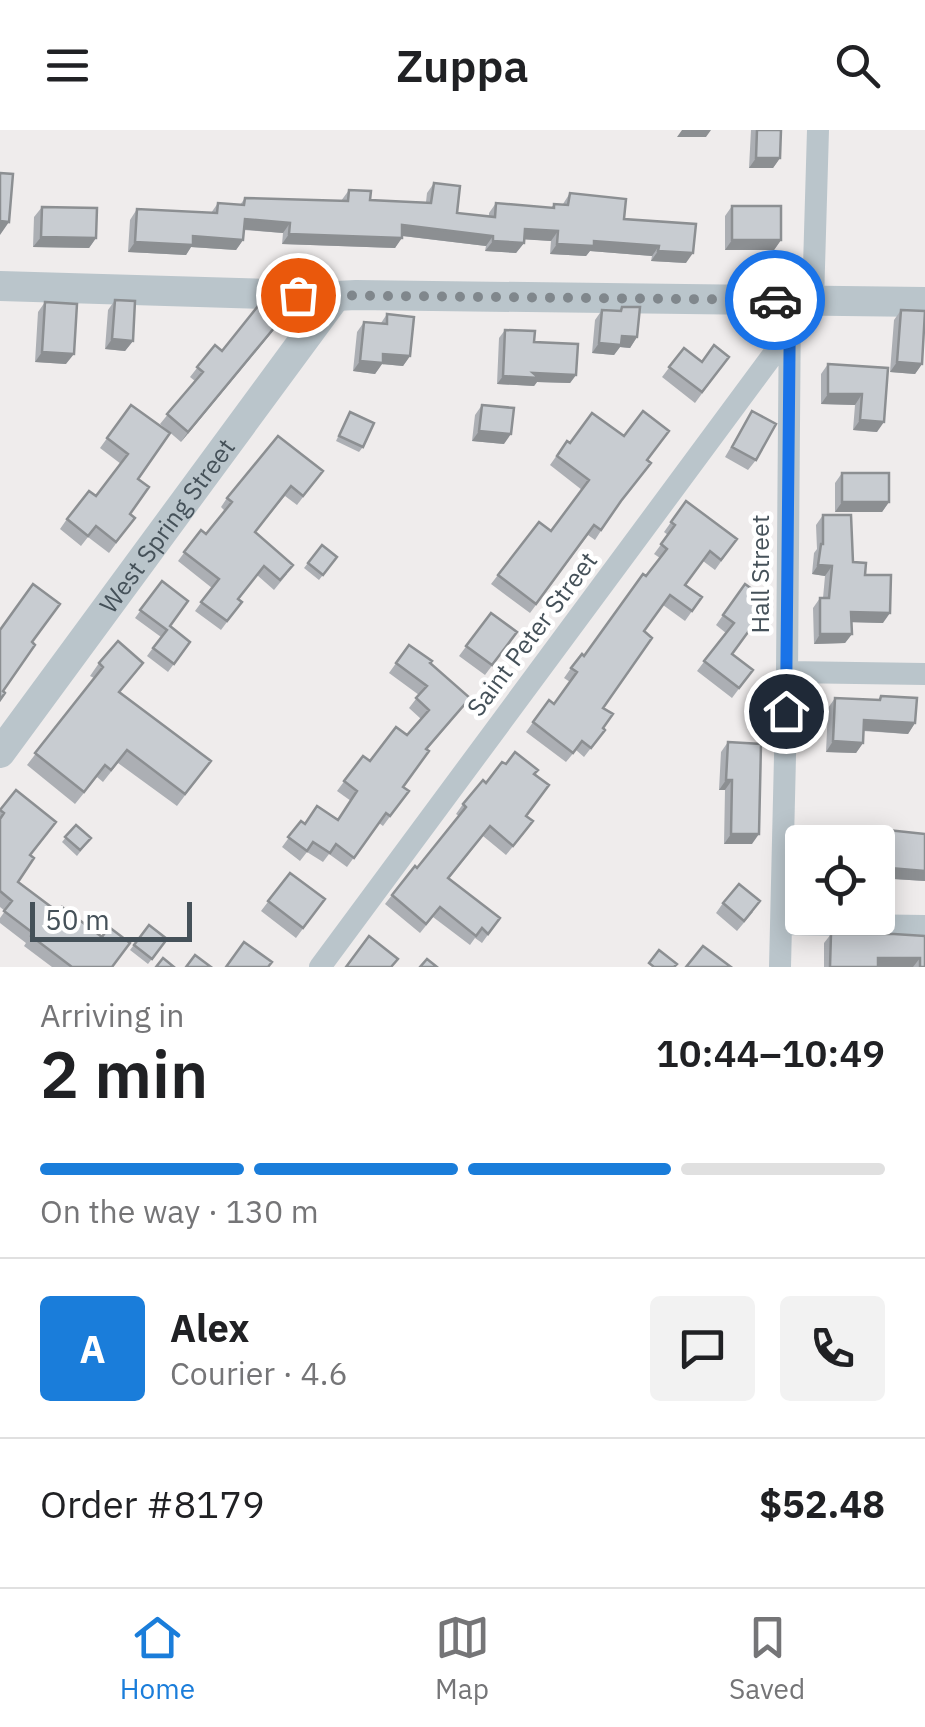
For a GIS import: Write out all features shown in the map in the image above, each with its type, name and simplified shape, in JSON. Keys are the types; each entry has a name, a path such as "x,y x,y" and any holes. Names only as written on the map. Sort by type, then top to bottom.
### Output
{"street":[{"name":"Hall Street","path":"780,967 789,333 802,301 818,130"},
{"path":"0,286 336,296 925,302"},
{"name":"West Spring Street","path":"0,753 336,296"},
{"name":"Saint Peter Street","path":"320,967 789,333"},
{"path":"787,672 925,674"},
{"path":"782,924 925,926"}],"building":[{"path":"757,130 781,130 780,158 756,158"},
{"path":"0,173 13,174 9,222 0,221"},
{"path":"434,183 460,186 457,213 495,217 496,203 554,208 554,204 568,205 570,193 626,199 624,219 696,224 693,253 594,241 594,246 557,244 558,231 525,229 524,243 402,225 402,238 289,234 290,223 245,219 243,240 193,236 193,245 135,242 137,209 217,213 218,203 244,205 245,198 348,201 349,190 371,191 370,200 431,203"},
{"path":"732,206 781,206 781,240 732,240"},
{"path":"42,207 97,208 96,238 41,237"},
{"path":"115,300 135,301 133,341 112,339"},
{"path":"45,302 77,304 74,354 42,352"},
{"path":"258,306 279,322 188,432 167,414 203,372 197,367 215,345 222,351"},
{"path":"622,307 640,307 637,337 622,336 621,345 599,343 602,310 621,311"},
{"path":"901,310 925,311 922,364 897,362"},
{"path":"387,314 414,317 410,356 383,354 383,363 360,361 364,322 387,324"},
{"path":"505,330 535,331 534,342 578,344 576,375 503,376"},
{"path":"714,345 729,357 702,392 669,367 684,348 702,362"},
{"path":"828,364 888,368 884,422 860,420 862,394 828,394"},
{"path":"131,405 170,433 138,479 149,487 130,514 135,518 116,542 96,526 88,536 67,519 89,491 96,496 128,454 107,438"},
{"path":"482,405 514,408 511,434 479,431"},
{"path":"643,411 669,431 647,460 651,463 601,530 594,525 536,604 498,575 539,522 551,531 589,480 557,456 592,413 624,436"},
{"path":"752,411 776,424 756,460 732,447"},
{"path":"350,412 374,423 363,447 339,436"},
{"path":"278,436 323,471 303,496 291,486 255,532 293,565 280,580 264,566 238,599 242,602 227,621 201,602 219,579 184,552 201,530 206,534 232,502 227,498"},
{"path":"842,473 889,473 889,502 842,502"},
{"path":"686,501 737,539 721,560 710,551 685,585 702,597 692,611 670,595 644,631 652,638 603,708 613,714 605,730 591,748 582,741 573,753 533,722 549,700 554,704 577,672 571,668 667,549 661,544"},
{"path":"823,515 851,515 853,562 866,563 865,575 891,575 890,613 851,612 852,634 820,634 820,598 829,598 832,566 818,565"},
{"path":"322,545 337,557 323,575 308,563"},
{"path":"162,581 188,601 170,626 190,642 174,664 153,648 167,630 140,610"},
{"path":"33,584 60,604 32,642 35,645 0,700 0,630"},
{"path":"745,584 770,602 732,654 753,670 739,688 704,661 734,623 723,615"},
{"path":"491,613 517,632 492,665 466,646"},
{"path":"118,641 143,663 119,692 211,761 185,794 127,750 111,770 105,765 84,792 35,753 103,667 99,663"},
{"path":"409,645 432,661 470,698 426,749 429,751 403,787 409,791 390,816 386,813 354,858 336,844 330,853 313,842 307,851 288,837 301,821 305,824 317,806 338,820 357,791 344,781 363,756 370,761 396,727 407,735 429,710 416,698 427,686 396,663"},
{"path":"881,696 917,698 915,723 864,720 863,743 833,741 835,698 880,700"},
{"path":"728,742 761,744 759,834 731,834 732,780 726,780"},
{"path":"515,752 538,770 534,774 549,785 526,816 533,821 513,846 490,826 448,878 500,918 488,934 482,928 476,936 440,907 426,924 392,895 466,807 463,804 483,780 486,783"},
{"path":"16,790 56,822 30,855 34,858 18,882 58,912 62,907 102,937 109,927 130,943 112,967 72,967 4,911 12,901 0,891 0,819 4,813 0,810"},
{"path":"76,825 91,838 80,850 65,837"},
{"path":"895,831 925,834 925,871 895,868"},
{"path":"290,873 325,899 303,928 268,901"},
{"path":"739,884 760,901 744,921 723,903"},
{"path":"149,925 167,939 152,959 134,945"},
{"path":"831,935 925,936 925,967 920,967 920,958 878,958 878,967 830,967"},
{"path":"369,936 398,959 391,967 346,967"},
{"path":"244,942 272,962 268,967 226,967"},
{"path":"703,946 731,967 686,967"},
{"path":"659,950 677,964 654,967 649,963"},
{"path":"195,955 211,967 186,967"},
{"path":"163,958 174,967 156,967"},
{"path":"427,959 437,967 420,967"}],"way so far":[{"path":"298,295 775,300"}],"route":[{"path":"775,300 790,301 786,711"}]}
